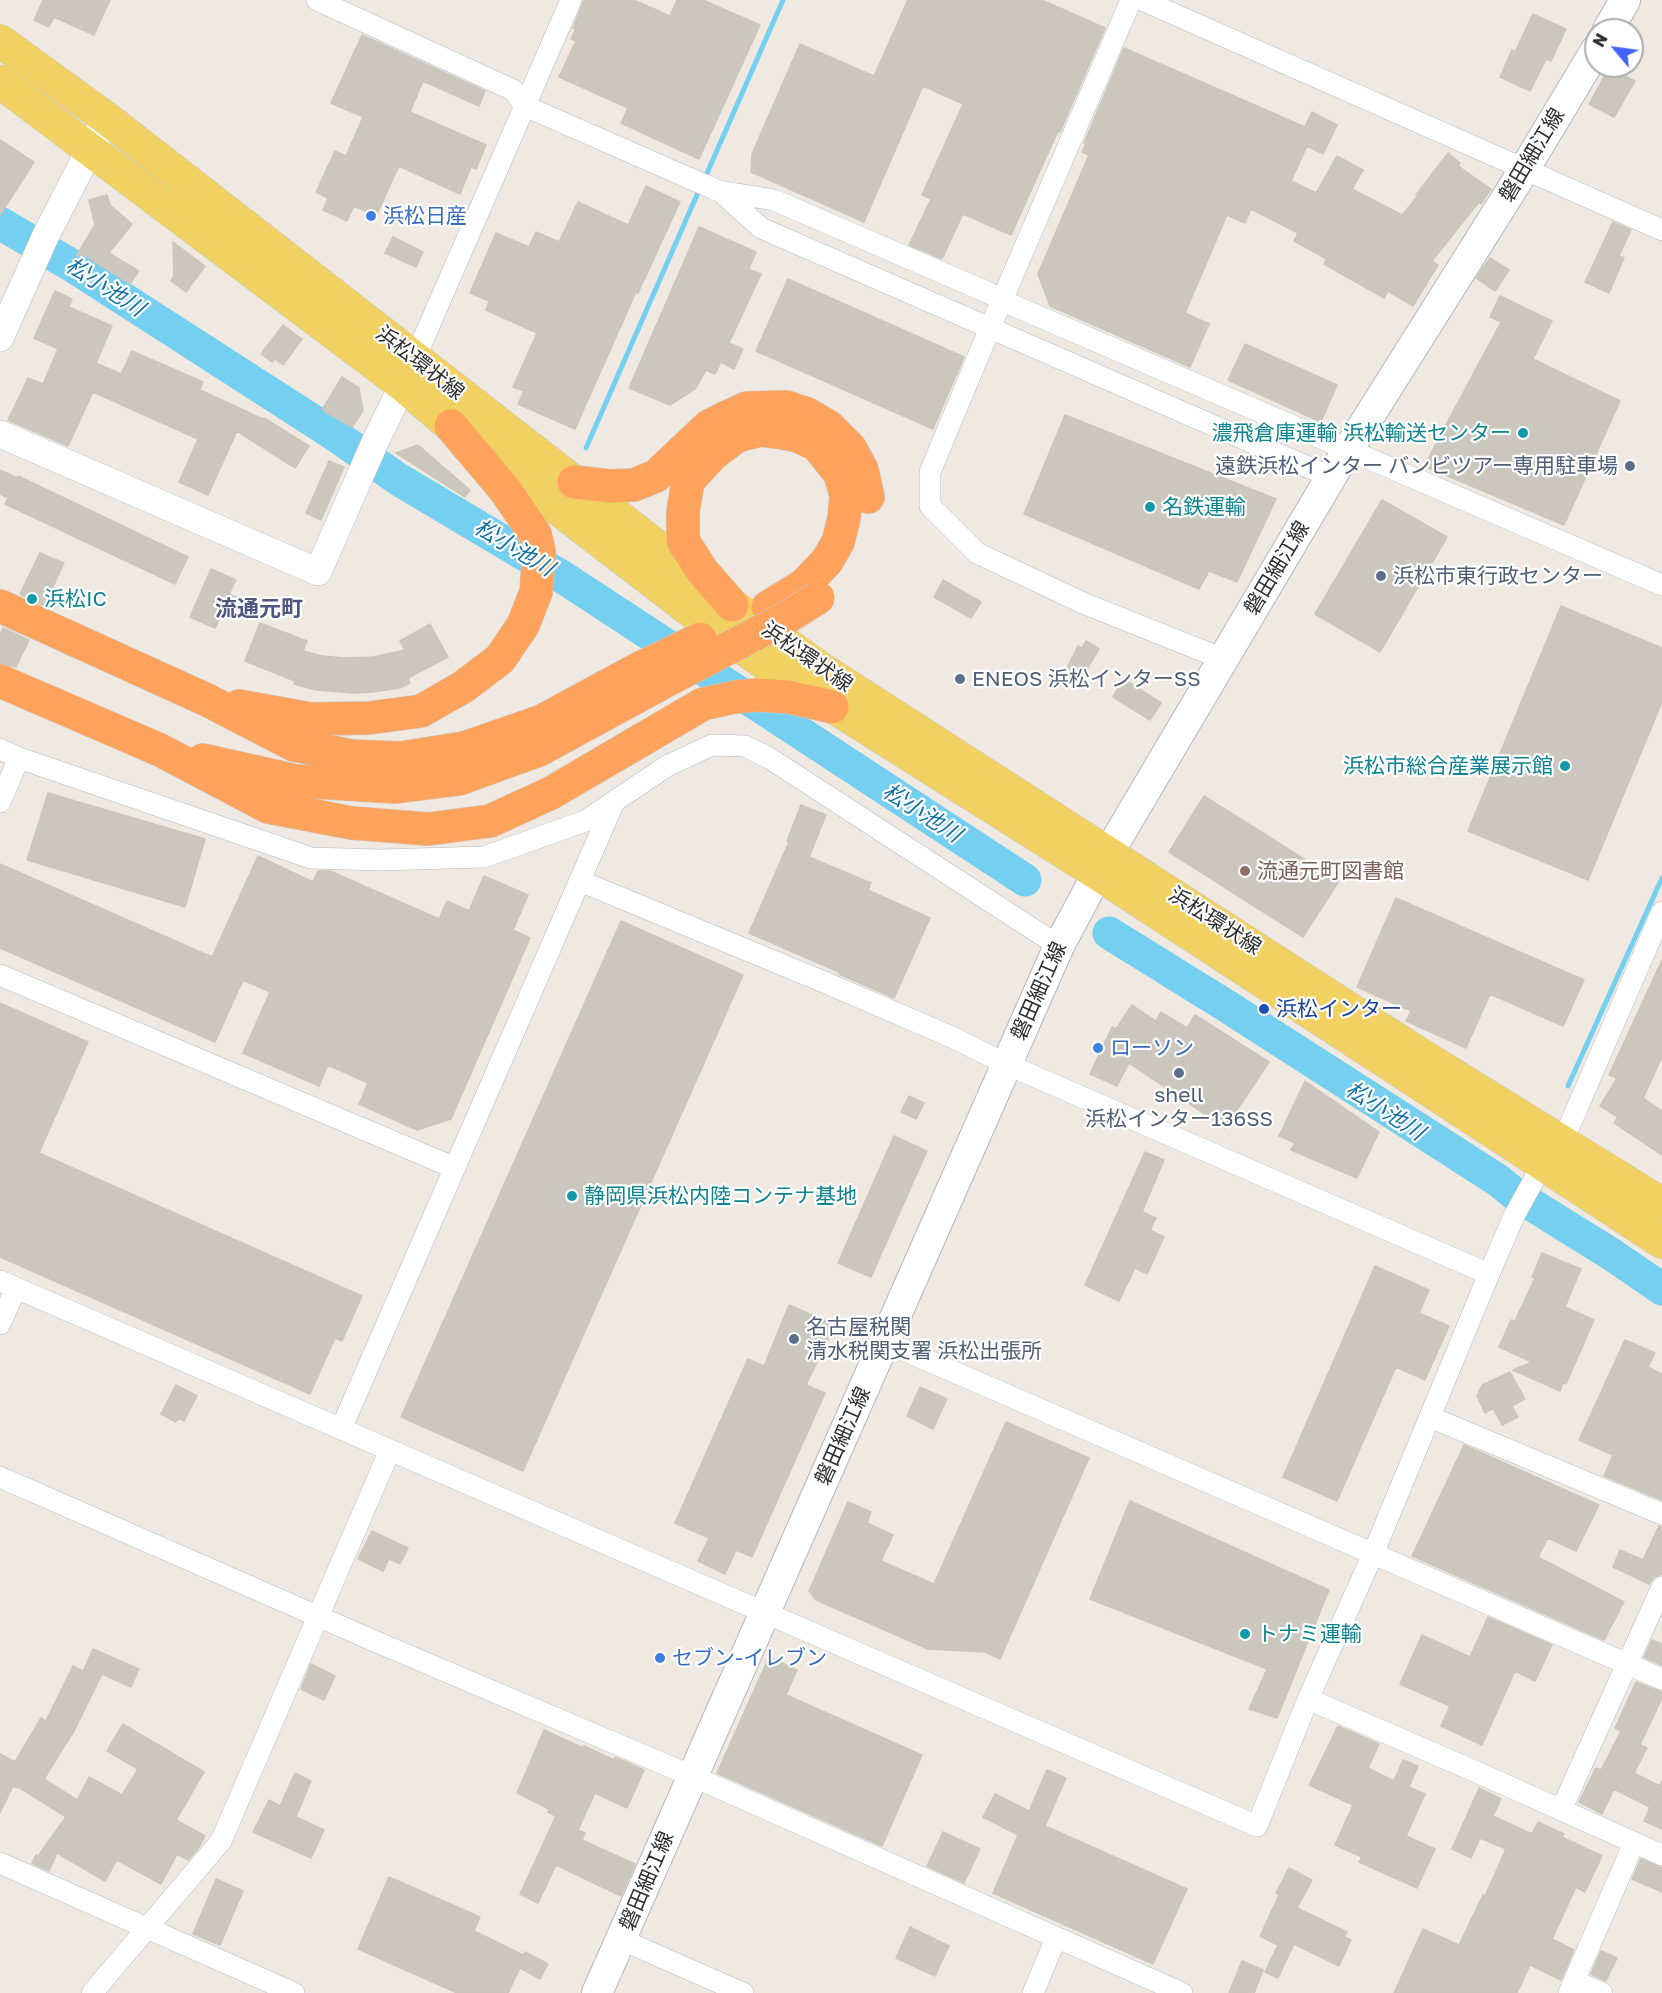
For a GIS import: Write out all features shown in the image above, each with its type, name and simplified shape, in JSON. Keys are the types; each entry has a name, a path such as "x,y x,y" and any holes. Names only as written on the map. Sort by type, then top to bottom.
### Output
{"highway":[{"path":"0,606 207,700 294,745 352,756 400,759 464,748 542,721 784,619 818,598 843,574 861,546 867,522 868,496 862,470 850,448 829,427 807,414 786,407 747,408 709,426 656,476 634,485 610,486 574,482"},
{"path":"207,700 311,719 369,718 421,711 463,687 500,659 523,625 536,592 539,551 535,534 528,521 451,426"},
{"path":"160,750 297,781 396,787 459,778 539,750 651,676 804,585 827,561 838,542 844,518 846,495 840,474 817,445 798,436 761,430 737,436 713,454 688,481 683,512 683,541 703,572 732,605"},
{"path":"0,681 160,750 268,807 352,823 428,829 490,821 551,793 703,704 756,694 788,697 832,707"}],"main road":[{"path":"1615,18 1625,0"},
{"name":"浜松環状線","path":"0,41 106,118 409,371 451,426 695,614 832,707 1103,863"},
{"name":"磐田細江線","path":"597,1993 1059,946 1103,863 1331,477 1524,170 1584,70"},
{"name":"浜松環状線","path":"0,82 89,150 574,482 732,605 817,666 1103,863 1545,1160 1662,1242"},
{"name":"浜松環状線","path":"1545,1160 1662,1204"}],"street":[{"path":"317,0 513,90 525,106 691,179 715,189 774,200 1662,585"},
{"path":"0,434 318,572 409,371 571,0"},
{"path":"1131,0 930,472 930,506 977,553 1083,603 1223,659"},
{"path":"1142,0 1662,230"},
{"path":"0,338 45,237 106,118"},
{"path":"715,189 761,228 1331,477"},
{"path":"0,748 19,758 311,858 380,860 484,856 585,821 667,766 712,745 745,746 769,758 1059,946"},
{"path":"0,802 19,758"},
{"path":"341,1429 614,802"},
{"path":"580,881 846,991 954,1038 1006,1064 1489,1274"},
{"path":"0,1324 8,1285 1257,1826 1308,1700 1373,1554 1514,1216 1545,1160 1662,912"},
{"path":"0,975 455,1168"},
{"path":"885,1342 1662,1678"},
{"path":"1430,1417 1662,1514"},
{"path":"92,1993 221,1841 390,1450"},
{"path":"0,1477 692,1776 1182,1993"},
{"path":"1561,1810 1662,1587"},
{"path":"1308,1700 1662,1855"},
{"path":"1602,1993 1572,1987 1634,1843"},
{"path":"0,1863 294,1993"},
{"path":"1033,1993 1056,1938"},
{"path":"621,1940 743,1993"}],"building":[{"path":"43,0 110,0 94,35 54,17 49,27 34,20"},
{"path":"584,0 634,0 670,16 677,0 703,0 760,25 699,159 621,123 628,108 559,77 576,41 571,39 576,29 573,28"},
{"path":"908,0 1042,0 1105,28 1060,132 1058,131 1011,235 963,214 942,259 909,245 931,199 922,195 963,104 923,86 864,222 751,172 752,154 800,44 874,76"},
{"path":"1533,14 1566,29 1551,61 1546,59 1530,91 1500,77 1512,50 1515,52"},
{"path":"362,35 485,91 479,106 423,81 410,112 486,145 476,169 471,167 460,194 399,166 376,216 354,206 347,221 323,210 328,198 316,192 335,151 346,156 363,117 331,103"},
{"path":"1124,48 1305,127 1312,112 1337,125 1323,154 1307,146 1291,181 1316,193 1337,156 1363,170 1352,189 1402,215 1448,153 1460,163 1458,166 1491,189 1432,261 1438,265 1413,306 1388,291 1384,298 1324,264 1327,259 1294,241 1298,233 1251,209 1245,223 1227,215 1185,313 1209,324 1190,367 1050,306 1038,274 1089,155 1082,152 1086,144 1084,143"},
{"path":"1603,78 1629,78 1635,81 1614,117 1589,104"},
{"path":"0,140 34,162 0,215"},
{"path":"646,186 680,202 638,293 636,292 575,429 518,404 524,391 513,387 537,333 486,310 489,301 470,293 496,233 529,247 536,232 559,242 578,202 628,225"},
{"path":"107,195 110,205 132,224 109,253 139,271 130,284 84,255 76,256 95,225 89,200"},
{"path":"1613,222 1631,230 1619,256 1624,258 1609,293 1585,282"},
{"path":"699,227 756,252 749,269 761,274 729,343 743,349 734,369 721,362 715,374 706,370 696,388 670,405 629,388"},
{"path":"393,237 423,252 416,267 385,253"},
{"path":"173,242 205,266 186,292 171,281 174,275"},
{"path":"1490,258 1509,270 1495,291 1476,278"},
{"path":"788,279 964,357 933,429 756,351"},
{"path":"55,291 72,299 69,307 112,326 96,363 121,374 132,351 203,382 200,390 264,418 309,446 295,468 237,431 208,495 179,482 198,439 93,392 68,446 8,420 28,378 43,384 58,349 34,338"},
{"name":"濃飛倉庫運輸 浜松輸送センター","path":"1500,296 1552,321 1533,359 1620,401 1564,525 1424,466 1501,322 1490,317"},
{"path":"283,325 302,339 283,365 275,359 272,362 261,354"},
{"path":"1245,344 1337,385 1321,422 1228,380"},
{"path":"342,377 359,388 363,411 352,427 322,410"},
{"name":"名鉄運輸","path":"1065,415 1276,499 1237,582 1209,571 1199,589 1024,514"},
{"path":"418,445 470,490 465,497 396,453"},
{"path":"329,461 344,467 321,520 306,513"},
{"path":"0,470 17,478 18,476 188,557 175,584 5,504 8,498 0,494"},
{"name":"浜松市東行政センター","path":"1382,500 1447,537 1380,652 1315,614"},
{"path":"40,553 64,563 44,606 20,594"},
{"path":"211,569 236,580 229,594 237,598 230,615 222,612 215,628 190,617"},
{"path":"943,580 981,602 971,618 934,597"},
{"name":"浜松市総合産業展示館","path":"1561,606 1662,648 1662,702 1588,880 1468,831"},
{"path":"260,623 307,641 303,651 344,658 373,657 405,650 400,641 430,624 448,657 408,678 410,683 400,688 353,693 316,690 294,684 295,681 245,661"},
{"path":"3,628 29,640 16,667 0,663 0,635"},
{"path":"1086,641 1099,649 1075,689 1061,680 1078,646 1082,648"},
{"path":"1124,679 1161,703 1150,720 1113,697"},
{"path":"48,793 205,839 185,907 27,860"},
{"path":"1204,796 1339,881 1303,937 1169,852"},
{"path":"801,805 826,815 809,857 871,883 868,890 930,918 894,998 749,933 789,842 787,841"},
{"path":"258,856 313,882 318,871 330,871 439,919 447,901 469,911 484,876 528,895 513,930 530,938 451,1119 417,1130 359,1104 368,1083 328,1065 319,1086 243,1053 270,992 243,980 215,1042 0,948 0,864 212,957"},
{"path":"1396,898 1584,980 1563,1026 1490,994 1466,1048 1406,1021 1411,1011 1357,987"},
{"name":"静岡県浜松内陸コンテナ基地","path":"621,921 743,975 523,1471 401,1417"},
{"path":"1662,960 1662,1057 1643,1098 1662,1111 1662,1155 1614,1123 1618,1117 1600,1106 1617,1078 1609,1075"},
{"path":"0,1003 88,1042 39,1153 362,1296 342,1341 335,1338 310,1394 0,1257"},
{"path":"1132,1005 1156,1021 1161,1012 1187,1028 1195,1015 1269,1062 1225,1128 1129,1063 1117,1086 1090,1074 1112,1027 1116,1029"},
{"path":"1305,1081 1379,1132 1357,1178 1291,1150 1295,1143 1279,1136"},
{"path":"909,1096 924,1103 916,1119 901,1112"},
{"path":"894,1136 927,1151 871,1277 838,1263"},
{"path":"1145,1152 1164,1160 1142,1212 1156,1218 1150,1230 1164,1237 1147,1274 1135,1268 1119,1301 1085,1285"},
{"path":"1542,1253 1581,1269 1565,1307 1594,1320 1566,1384 1563,1383 1560,1391 1513,1370 1532,1362 1499,1347 1511,1320 1515,1321 1535,1278 1532,1277"},
{"path":"1375,1266 1429,1290 1419,1313 1449,1326 1425,1380 1396,1367 1337,1501 1283,1477"},
{"path":"789,1305 835,1325 806,1385 825,1393 752,1557 736,1550 725,1574 698,1561 709,1538 675,1523 748,1359 764,1366"},
{"path":"1625,1340 1655,1353 1648,1367 1662,1374 1662,1500 1604,1476 1613,1455 1579,1440"},
{"path":"1510,1372 1525,1399 1512,1406 1518,1417 1502,1425 1493,1408 1485,1413 1477,1396 1482,1385"},
{"path":"176,1385 197,1396 184,1421 178,1418 176,1422 161,1414"},
{"path":"920,1387 947,1399 933,1429 907,1416"},
{"path":"1006,1422 1089,1458 1000,1659 985,1652 928,1649 816,1600 809,1591 848,1502 871,1512 867,1523 893,1535 881,1561 934,1584"},
{"path":"1464,1445 1599,1505 1576,1551 1548,1538 1538,1557 1624,1602 1604,1640 1412,1556"},
{"name":"トナミ運輸","path":"1130,1501 1329,1590 1277,1718 1249,1709 1267,1669 1090,1599"},
{"path":"1659,1526 1662,1527 1662,1574 1654,1577 1649,1584 1613,1567 1620,1550 1643,1560"},
{"path":"372,1531 408,1548 400,1564 389,1559 383,1571 358,1559"},
{"path":"1488,1617 1552,1645 1535,1681 1515,1671 1482,1745 1441,1726 1450,1706 1400,1684 1422,1635 1470,1657"},
{"path":"1652,1640 1662,1644 1662,1665 1644,1657"},
{"path":"93,1649 139,1669 131,1687 102,1674 74,1731 44,1779 77,1800 89,1777 122,1795 138,1769 107,1751 123,1724 204,1772 176,1820 205,1836 198,1849 188,1860 177,1854 161,1884 117,1860 105,1881 57,1853 49,1871 32,1863 66,1817 17,1786 17,1788 13,1786 0,1813 0,1754 15,1762 41,1718 46,1721 73,1666 83,1671"},
{"path":"769,1657 797,1670 786,1695 922,1755 882,1846 717,1773"},
{"path":"311,1664 335,1676 324,1700 301,1689"},
{"path":"1636,1682 1662,1692 1662,1698 1640,1745 1647,1748 1634,1773 1660,1786 1662,1781 1662,1829 1644,1821 1650,1807 1614,1789 1602,1814 1579,1802 1596,1768 1601,1770 1621,1731 1615,1728"},
{"path":"1338,1726 1379,1744 1368,1768 1394,1781 1403,1760 1418,1766 1409,1787 1425,1794 1406,1836 1435,1849 1417,1888 1359,1862 1362,1857 1335,1845 1353,1805 1309,1785"},
{"path":"544,1730 583,1748 584,1746 614,1760 615,1757 644,1770 627,1808 595,1793 578,1830 585,1833 582,1840 635,1864 621,1896 556,1865 538,1903 520,1894 556,1816 548,1812 549,1809 517,1793"},
{"path":"1047,1770 1066,1778 1045,1826 1187,1889 1153,1964 993,1893 1018,1835 983,1817 995,1794 1029,1811"},
{"path":"295,1773 311,1781 296,1817 324,1830 311,1858 253,1832 269,1800 280,1806"},
{"path":"1479,1788 1501,1799 1493,1816 1532,1834 1538,1822 1564,1834 1562,1837 1602,1856 1585,1892 1576,1887 1552,1939 1574,1950 1561,1980 1530,1965 1517,1993 1394,1993 1423,1929 1459,1945 1483,1895 1485,1896 1506,1849 1480,1838 1471,1858 1452,1849"},
{"path":"943,1832 980,1849 964,1883 927,1866"},
{"path":"1641,1859 1662,1868 1662,1892 1632,1879"},
{"path":"1289,1868 1312,1880 1297,1908 1347,1932 1344,1937 1351,1940 1339,1966 1294,1944 1278,1978 1265,1972 1278,1945 1260,1936 1279,1895 1276,1893"},
{"path":"389,1877 480,1917 474,1931 523,1955 525,1952 548,1964 540,1979 520,1968 508,1993 457,1993 358,1949"},
{"path":"216,1879 243,1891 220,1945 193,1934"},
{"path":"910,1927 949,1946 935,1976 896,1958"},
{"path":"1601,1951 1617,1958 1606,1981 1591,1974"},
{"path":"1242,1961 1263,1970 1254,1993 1229,1993"}],"waterway":[{"path":"704,180 783,0"},
{"path":"586,448 700,188"},
{"name":"松小池川","path":"0,223 71,265 335,435 398,479 564,578 1025,880"},
{"path":"1568,1086 1662,878"},
{"name":"松小池川","path":"1109,933 1499,1181 1516,1195 1611,1254 1662,1289"}],"place":[{"name":"浜松日産","path":"371,216"},
{"name":"濃飛倉庫運輸 浜松輸送センター","path":"1523,433"},
{"name":"遠鉄浜松インター バンビツアー専用駐車場","path":"1630,466"},
{"name":"名鉄運輸","path":"1150,507"},
{"name":"浜松市東行政センター","path":"1381,576"},
{"name":"浜松IC","path":"32,599"},
{"name":"ENEOS 浜松インターSS","path":"960,679"},
{"name":"浜松市総合産業展示館","path":"1565,766"},
{"name":"流通元町図書館","path":"1245,871"},
{"name":"浜松インター","path":"1264,1009"},
{"name":"ローソン","path":"1098,1048"},
{"name":"shell 浜松インター136SS","path":"1179,1073"},
{"name":"静岡県浜松内陸コンテナ基地","path":"572,1196"},
{"name":"名古屋税関 清水税関支署 浜松出張所","path":"794,1339"},
{"name":"トナミ運輸","path":"1245,1634"},
{"name":"セブン-イレブン","path":"660,1658"}],"district":[{"name":"流通元町","path":"259,609"}]}
